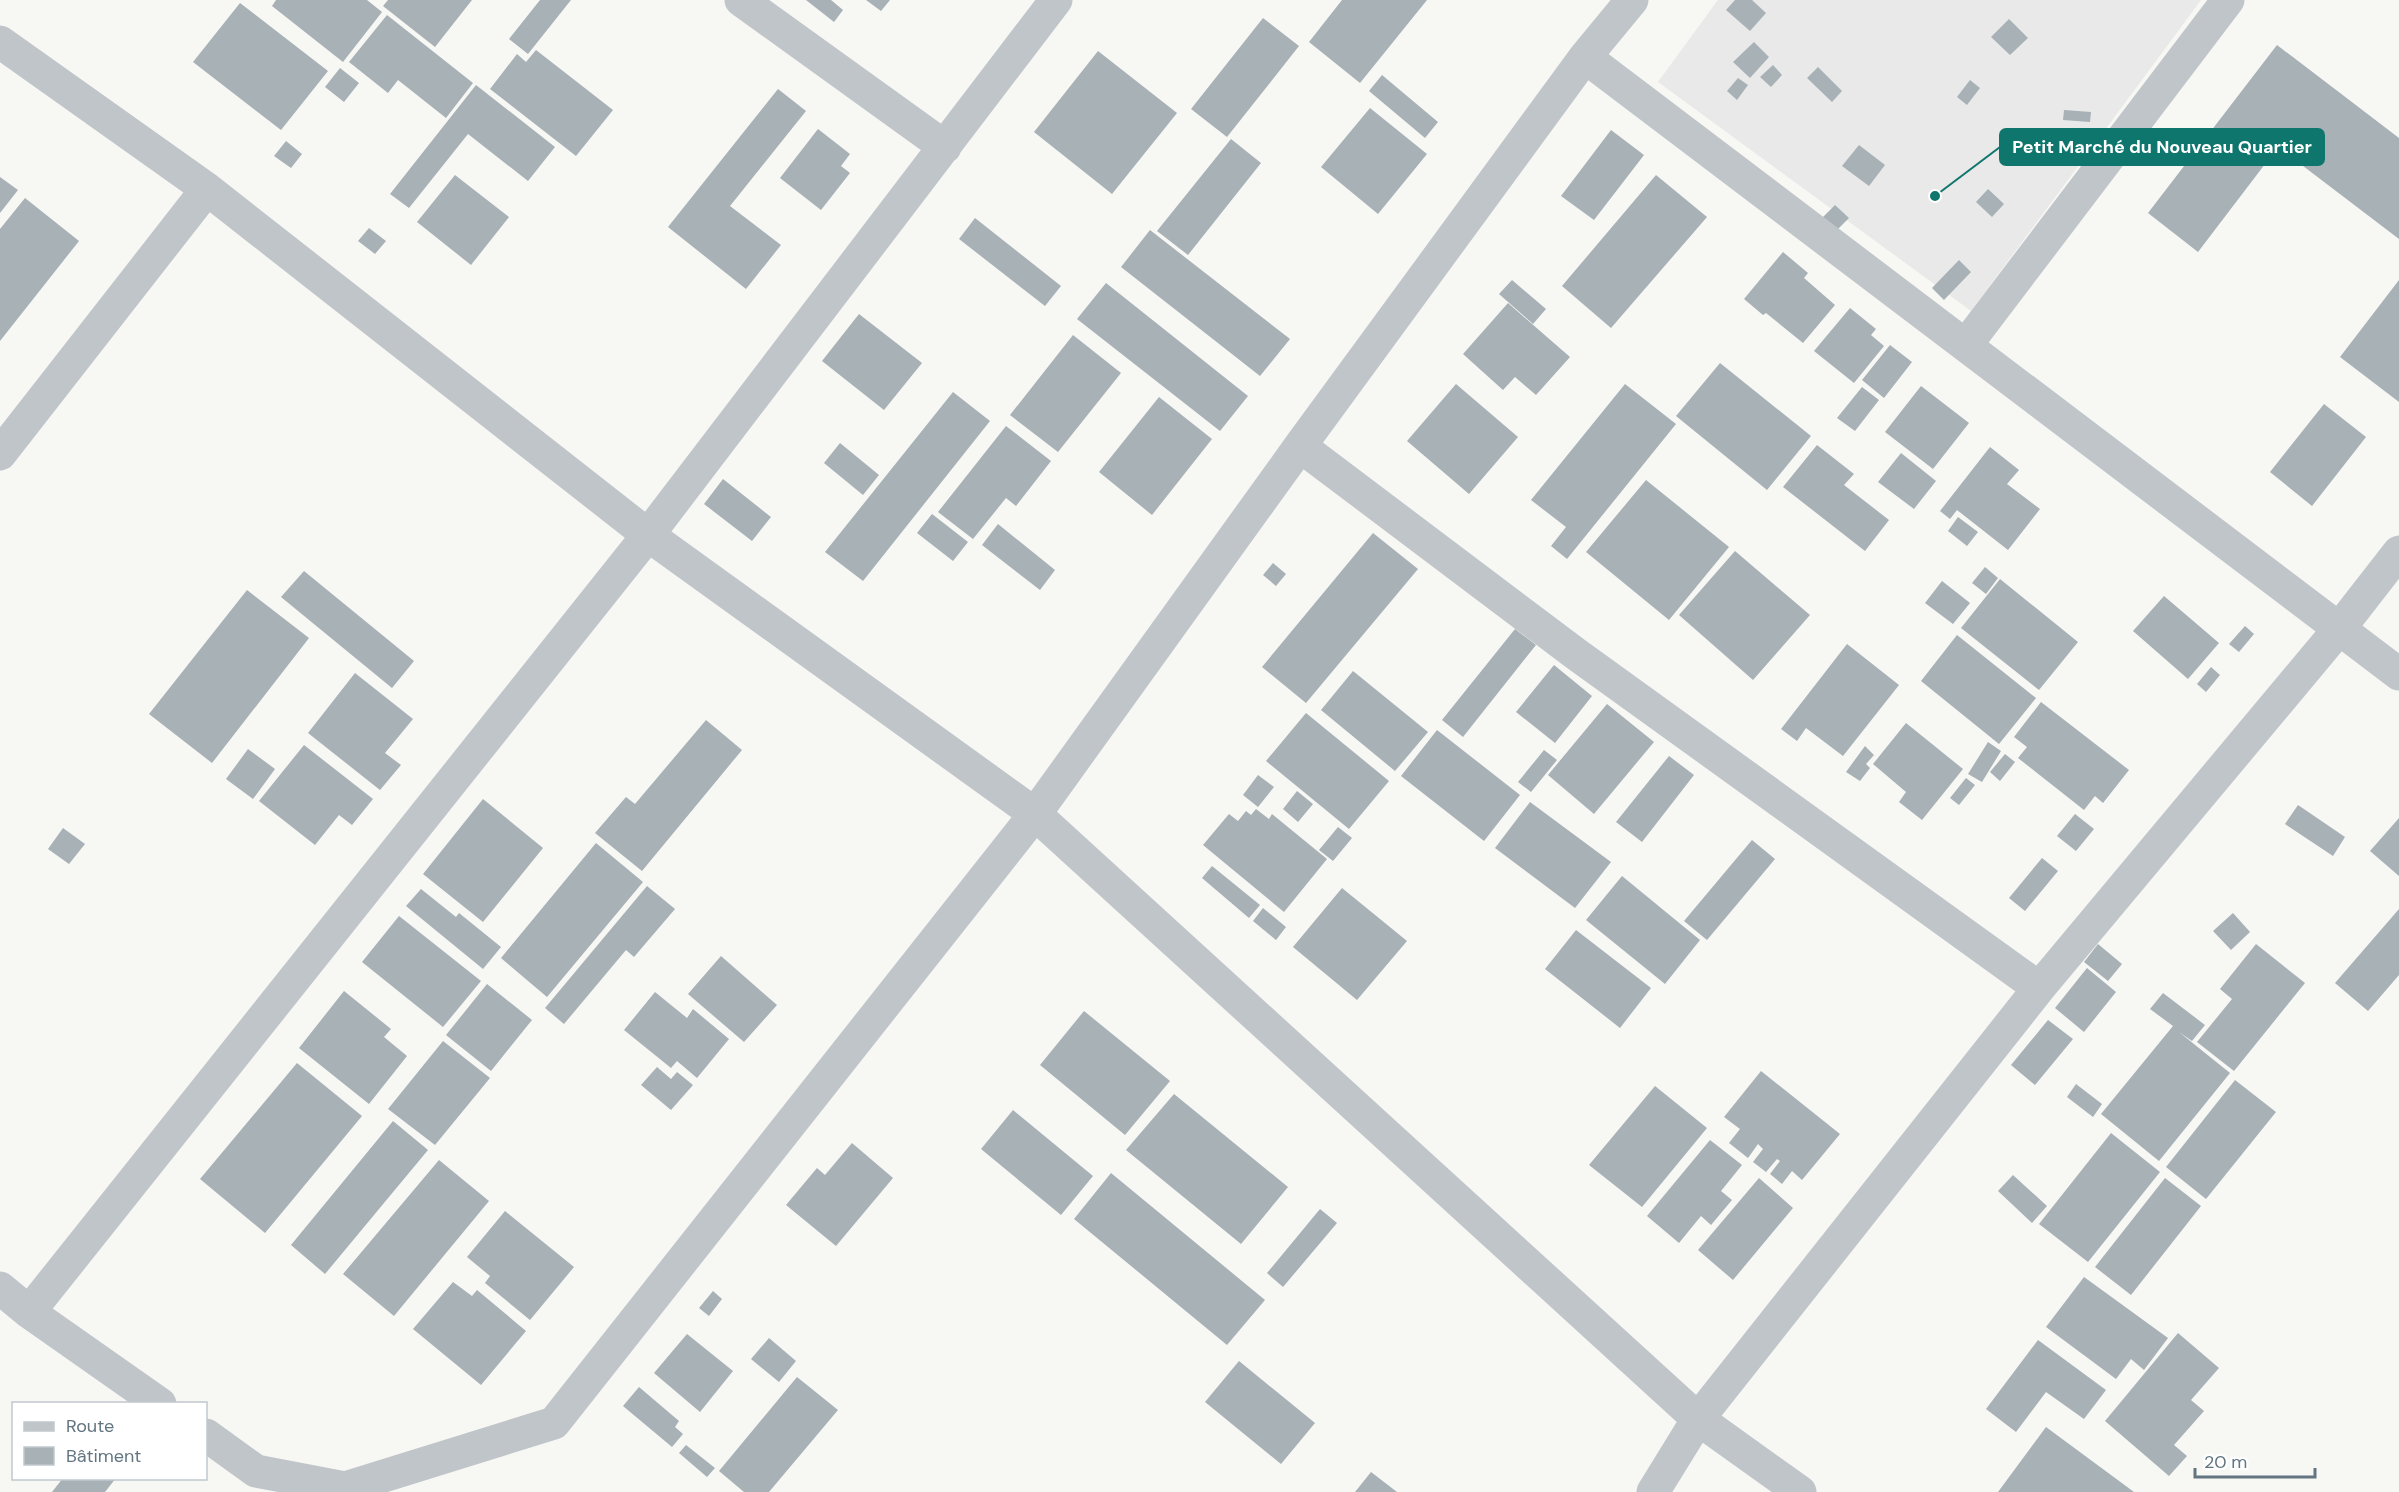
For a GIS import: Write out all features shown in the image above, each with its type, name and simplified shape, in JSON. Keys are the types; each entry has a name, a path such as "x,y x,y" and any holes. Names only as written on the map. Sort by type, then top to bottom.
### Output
{"street":[{"path":"741,0 945,147"},
{"path":"29,1312 648,535 1056,0"},
{"path":"207,1436 256,1471 345,1488 554,1424 1035,814 1299,446 1585,57 1632,0"},
{"path":"1966,345 2228,0"},
{"path":"0,42 207,189 648,535 1035,814 1698,1419 1800,1492"},
{"path":"1585,57 2399,674"},
{"path":"0,454 207,189"},
{"path":"1299,446 1576,654 2039,988"},
{"path":"1653,1492 1698,1419 2039,988 2339,629 2399,552"},
{"path":"0,1288 29,1312 157,1402"}],"shaded area":[{"path":"1718,0 2201,0 1971,311 1658,82"}],"building":[{"path":"276,0 367,0 382,12 343,62 272,6"},
{"path":"388,0 472,0 435,47 383,6"},
{"path":"540,0 571,0 528,54 509,39"},
{"path":"806,0 831,0 843,10 834,22"},
{"path":"866,0 890,0 881,11"},
{"path":"1342,0 1427,0 1360,83 1309,42"},
{"path":"1735,0 1752,0 1766,13 1750,31 1726,10"},
{"path":"240,3 328,71 281,130 193,62"},
{"path":"387,15 473,83 446,118 398,80 388,93 349,62"},
{"path":"1263,18 1299,46 1227,137 1191,109"},
{"path":"2009,19 2028,38 2010,55 1991,37"},
{"path":"1754,42 1769,57 1750,78 1733,62"},
{"path":"2277,45 2399,138 2399,239 2278,147 2198,252 2148,213"},
{"path":"536,50 613,110 576,156 490,89 517,54 526,62"},
{"path":"1098,51 1177,113 1112,194 1034,132"},
{"path":"1773,65 1782,75 1771,87 1760,77"},
{"path":"1818,67 1842,91 1832,102 1807,78"},
{"path":"340,68 359,83 344,102 325,87"},
{"path":"1382,75 1438,122 1425,138 1369,91"},
{"path":"1738,78 1748,85 1737,100 1727,91"},
{"path":"1970,80 1980,88 1967,105 1957,97"},
{"path":"476,85 555,147 528,181 468,134 409,208 390,194"},
{"path":"778,89 806,111 730,206 781,245 746,289 668,227"},
{"path":"1370,108 1427,154 1378,214 1321,167"},
{"path":"2064,110 2091,112 2090,122 2063,120"},
{"path":"818,129 850,154 841,166 850,173 821,210 780,178"},
{"path":"1611,130 1644,155 1594,220 1561,196"},
{"path":"1231,139 1261,163 1188,255 1157,231"},
{"path":"286,141 302,154 291,168 274,156"},
{"path":"1859,145 1885,165 1869,186 1842,166"},
{"path":"455,175 509,217 471,265 417,222"},
{"path":"1656,175 1707,217 1611,328 1562,286"},
{"path":"0,177 18,190 0,213"},
{"path":"1988,189 2004,204 1992,217 1976,202"},
{"path":"25,198 79,241 0,341 0,229"},
{"path":"1835,205 1849,218 1833,234 1820,220"},
{"path":"975,218 1061,286 1045,306 959,239"},
{"path":"369,228 386,241 375,254 358,241"},
{"path":"1150,230 1290,339 1260,376 1121,267"},
{"path":"1783,252 1808,273 1804,278 1835,305 1803,343 1766,313 1763,315 1744,299"},
{"path":"1959,260 1971,272 1944,300 1932,288"},
{"path":"1512,280 1546,309 1533,324 1499,294"},
{"path":"2399,280 2399,402 2340,357"},
{"path":"1106,283 1248,396 1220,431 1077,319"},
{"path":"1508,303 1570,357 1536,395 1515,377 1503,390 1463,354"},
{"path":"1850,308 1876,329 1871,335 1884,346 1854,383 1814,351"},
{"path":"859,314 922,363 884,410 822,361"},
{"path":"1073,335 1121,373 1058,452 1010,415"},
{"path":"1890,345 1912,362 1884,398 1862,380"},
{"path":"1720,363 1811,436 1767,490 1676,416"},
{"path":"1456,384 1518,437 1469,494 1407,441"},
{"path":"1625,384 1676,424 1567,559 1551,546 1566,527 1531,500"},
{"path":"1921,386 1969,423 1933,469 1885,432"},
{"path":"1862,387 1879,400 1855,431 1837,418"},
{"path":"953,392 990,421 863,581 825,552"},
{"path":"1159,397 1212,439 1152,515 1099,472"},
{"path":"2324,404 2366,437 2312,506 2270,472"},
{"path":"1006,426 1051,461 1016,506 1006,498 973,539 938,512"},
{"path":"840,443 879,475 863,495 824,463"},
{"path":"1817,445 1854,474 1844,485 1889,520 1865,551 1783,487"},
{"path":"1990,447 2019,470 2007,484 2040,509 2008,550 1957,510 1950,519 1940,511"},
{"path":"1901,453 1936,481 1914,509 1878,482"},
{"path":"723,479 771,517 752,541 704,504"},
{"path":"1646,480 1729,547 1669,620 1586,552"},
{"path":"932,514 968,542 953,561 917,533"},
{"path":"1958,517 1978,532 1967,546 1948,531"},
{"path":"998,524 1055,570 1040,590 982,545"},
{"path":"1373,533 1418,569 1306,703 1262,667"},
{"path":"1735,551 1810,615 1753,680 1679,615"},
{"path":"1273,563 1286,574 1276,586 1263,575"},
{"path":"1985,567 1998,578 1986,594 1972,583"},
{"path":"304,571 414,661 392,688 281,597"},
{"path":"2000,579 2078,642 2039,690 1961,628"},
{"path":"1942,581 1970,603 1953,624 1925,603"},
{"path":"247,590 309,638 212,763 149,714"},
{"path":"2164,596 2219,643 2188,679 2133,631"},
{"path":"2245,626 2254,634 2239,652 2229,644"},
{"path":"1515,629 1536,645 1463,737 1442,720"},
{"path":"1957,635 2036,698 1999,744 1921,681"},
{"path":"1847,644 1899,685 1843,756 1806,728 1797,741 1781,729"},
{"path":"1554,665 1592,696 1555,743 1516,712"},
{"path":"2211,667 2220,675 2206,692 2197,684"},
{"path":"1353,671 1428,732 1395,771 1321,710"},
{"path":"355,673 413,719 385,753 401,765 380,790 308,733"},
{"path":"2041,702 2129,770 2103,803 2095,796 2084,810 2018,758 2027,747 2014,737"},
{"path":"1607,704 1654,742 1594,814 1548,775"},
{"path":"1306,713 1389,781 1349,829 1266,761"},
{"path":"706,720 742,750 642,871 595,833 626,797 635,804"},
{"path":"1906,723 1963,769 1922,820 1899,802 1906,792 1873,764"},
{"path":"1437,730 1520,795 1484,841 1401,776"},
{"path":"1988,742 2001,751 1982,782 1968,774"},
{"path":"304,745 373,799 352,825 339,815 315,845 259,801"},
{"path":"1865,746 1874,755 1866,764 1870,768 1860,781 1846,772"},
{"path":"248,749 275,769 253,799 226,779"},
{"path":"1544,750 1557,760 1531,792 1518,782"},
{"path":"2005,754 2015,762 2000,781 1990,772"},
{"path":"1669,756 1694,775 1642,842 1616,822"},
{"path":"1258,775 1274,787 1258,807 1243,795"},
{"path":"1966,778 1975,785 1959,805 1950,798"},
{"path":"1297,791 1313,804 1298,822 1283,809"},
{"path":"483,799 543,848 483,922 423,874"},
{"path":"1530,802 1611,862 1575,908 1495,848"},
{"path":"2298,805 2345,837 2333,856 2285,824"},
{"path":"1256,809 1269,819 1272,814 1327,859 1284,912 1203,845 1229,814 1238,821 1246,811 1251,815"},
{"path":"2075,814 2094,829 2076,851 2057,836"},
{"path":"2399,818 2399,876 2370,851"},
{"path":"1338,827 1352,838 1333,861 1319,850"},
{"path":"63,828 85,844 69,864 48,849"},
{"path":"1752,840 1775,859 1707,940 1684,921"},
{"path":"596,843 643,882 547,997 501,958"},
{"path":"2042,858 2058,871 2025,911 2009,898"},
{"path":"1212,866 1260,905 1249,918 1202,878"},
{"path":"1622,876 1700,940 1665,984 1586,920"},
{"path":"647,886 675,909 634,957 626,950 564,1024 545,1008"},
{"path":"1342,888 1407,941 1357,1000 1293,947"},
{"path":"421,889 456,917 459,913 501,947 483,969 406,906"},
{"path":"1263,908 1286,927 1276,940 1253,921"},
{"path":"2399,909 2399,975 2368,1011 2335,983"},
{"path":"2233,913 2250,932 2231,950 2213,931"},
{"path":"399,916 481,981 443,1027 362,962"},
{"path":"1576,930 1651,988 1620,1028 1545,969"},
{"path":"2098,944 2122,964 2108,981 2084,962"},
{"path":"2256,944 2305,983 2234,1071 2197,1042 2232,999 2220,989"},
{"path":"721,956 777,1005 744,1042 688,994"},
{"path":"2087,968 2116,992 2084,1032 2055,1008"},
{"path":"487,984 532,1020 491,1071 446,1035"},
{"path":"344,991 391,1029 384,1037 407,1056 369,1104 299,1048"},
{"path":"655,992 687,1018 693,1009 729,1039 697,1078 677,1061 671,1068 624,1030"},
{"path":"2163,993 2205,1025 2192,1041 2179,1032 2230,1073 2159,1161 2101,1114 2173,1026 2150,1009"},
{"path":"1084,1011 1170,1081 1125,1135 1040,1065"},
{"path":"2048,1020 2073,1039 2035,1085 2011,1065"},
{"path":"443,1041 490,1078 435,1145 388,1109"},
{"path":"297,1063 362,1116 265,1233 200,1179"},
{"path":"657,1067 671,1079 677,1072 693,1085 671,1110 641,1085"},
{"path":"1761,1071 1840,1134 1802,1180 1792,1171 1782,1184 1770,1174 1780,1161 1777,1159 1766,1172 1753,1162 1763,1149 1758,1144 1748,1158 1729,1143 1740,1129 1724,1117"},
{"path":"2235,1080 2276,1112 2206,1199 2166,1167"},
{"path":"2076,1084 2102,1104 2093,1117 2067,1097"},
{"path":"1655,1086 1707,1128 1642,1207 1589,1165"},
{"path":"1174,1094 1288,1187 1241,1244 1126,1150"},
{"path":"1013,1110 1093,1176 1061,1215 981,1149"},
{"path":"393,1121 428,1150 325,1274 291,1245"},
{"path":"2111,1133 2160,1172 2088,1262 2039,1224"},
{"path":"1710,1140 1742,1165 1721,1191 1732,1200 1711,1225 1701,1216 1679,1243 1647,1216"},
{"path":"852,1143 893,1178 836,1246 786,1205 817,1168 825,1175"},
{"path":"439,1160 489,1201 394,1316 343,1274"},
{"path":"1111,1173 1265,1300 1227,1345 1074,1219"},
{"path":"2013,1175 2047,1206 2032,1223 1998,1191"},
{"path":"1759,1178 1793,1208 1733,1280 1698,1250"},
{"path":"2165,1178 2201,1206 2131,1295 2095,1267"},
{"path":"1320,1209 1337,1223 1283,1287 1267,1273"},
{"path":"505,1211 574,1267 530,1320 485,1283 490,1276 467,1257"},
{"path":"2084,1277 2168,1338 2144,1370 2131,1359 2116,1379 2046,1327"},
{"path":"453,1282 472,1296 477,1290 526,1331 481,1385 413,1329"},
{"path":"713,1291 722,1299 709,1316 699,1308"},
{"path":"2178,1333 2219,1368 2191,1400 2204,1411 2174,1445 2187,1456 2169,1476 2105,1421"},
{"path":"687,1334 733,1371 700,1412 654,1373"},
{"path":"769,1338 796,1361 779,1382 751,1359"},
{"path":"2038,1340 2106,1390 2084,1419 2046,1392 2016,1432 1986,1409"},
{"path":"1239,1361 1315,1423 1281,1464 1205,1402"},
{"path":"797,1377 838,1410 769,1492 744,1492 719,1471"},
{"path":"639,1387 679,1421 675,1427 683,1434 672,1447 623,1406"},
{"path":"2046,1427 2134,1492 1998,1492"},
{"path":"686,1445 715,1468 707,1477 679,1453"},
{"path":"1371,1472 1397,1492 1355,1492"},
{"path":"61,1480 114,1480 105,1492 52,1492"}],"place":[{"name":"Petit Marché du Nouveau Quartier","path":"1935,196"}]}
